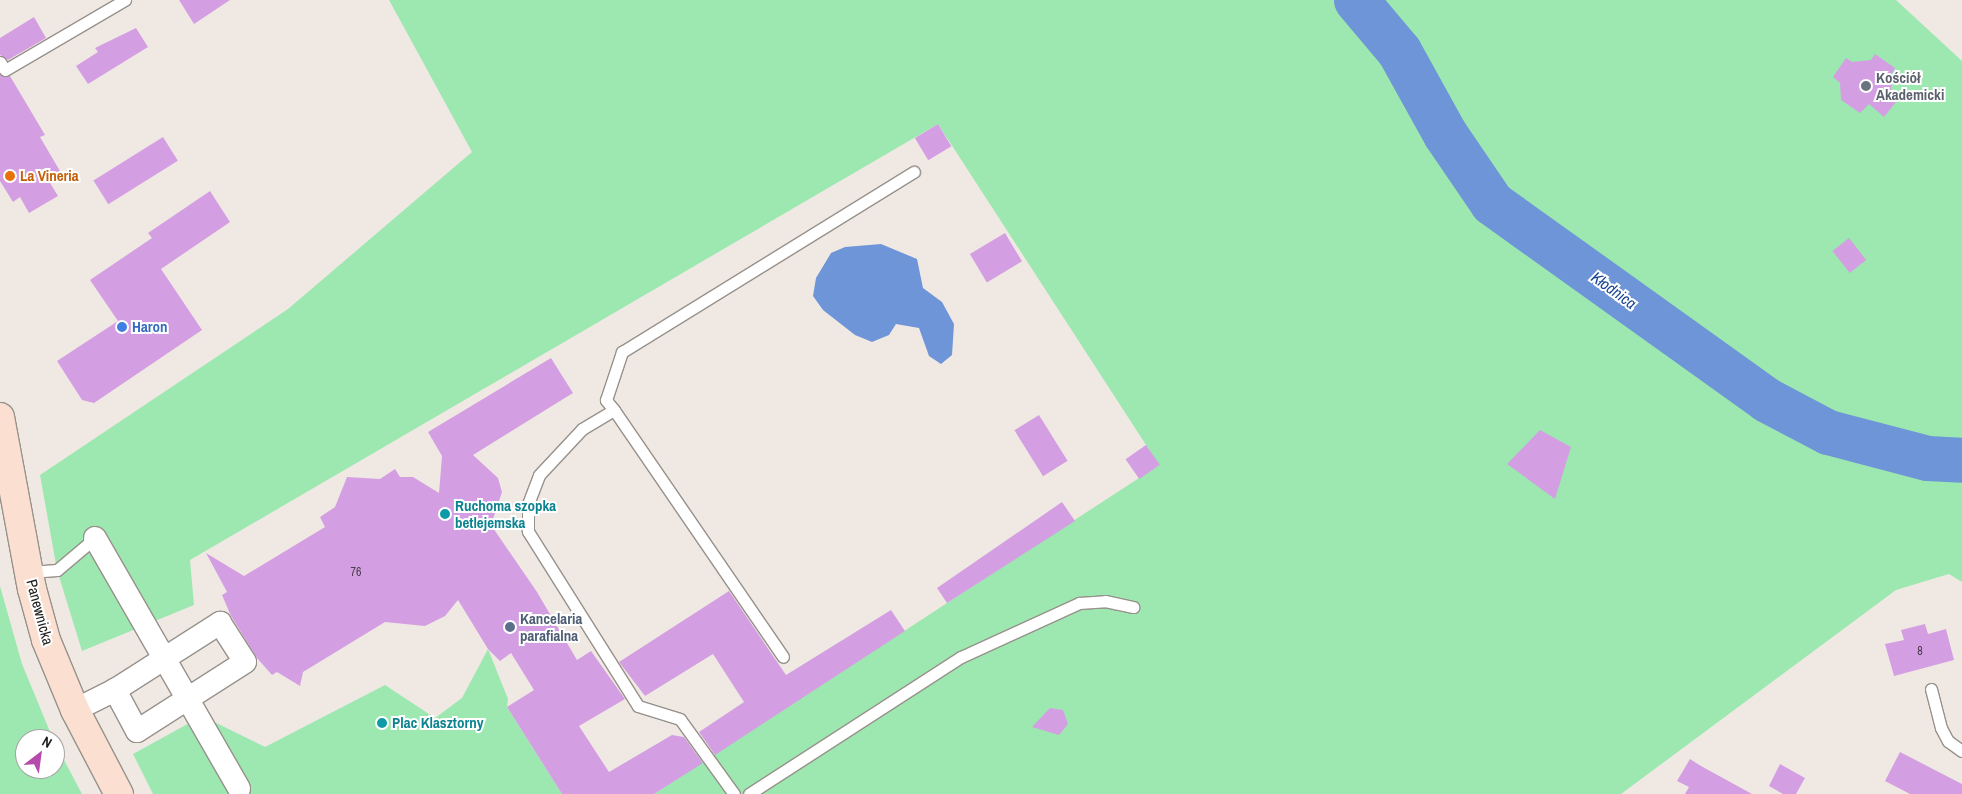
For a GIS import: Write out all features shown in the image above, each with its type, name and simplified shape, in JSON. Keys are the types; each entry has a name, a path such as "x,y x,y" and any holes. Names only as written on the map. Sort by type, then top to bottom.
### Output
{"street":[{"name":"Panewnicka","path":"0,417 3,448 28,572 46,640 75,710 118,794"},
{"path":"95,538 239,788"},
{"path":"75,710 114,690 220,623 245,662 137,731 114,690"}],"lane":[{"path":"0,62 5,70 125,0"},
{"path":"783,657 606,400 622,352 914,172"},
{"path":"614,410 582,429 539,475 528,504 528,531 638,706 680,719 734,794"},
{"path":"28,572 57,570 95,538"},
{"path":"749,794 889,700 961,657 1079,603 1104,601 1133,607"},
{"path":"1931,689 1941,728 1948,742 1962,751"}],"green space":[{"path":"389,0 1896,0 1962,61 1962,582 1949,574 1896,590 1621,794 654,794 1159,465 938,124 190,560 194,605 82,651 57,570 40,475 288,309 472,152"},
{"path":"0,586 22,664 49,729 15,729 15,779 65,779 65,762 82,794 0,794"},
{"name":"Plac Klasztorny","path":"488,649 508,699 507,707 562,794 153,794 133,754 202,716 265,747 385,685 435,718 462,698"}],"water":[{"path":"881,244 917,259 923,288 942,302 954,324 952,355 941,364 929,356 919,328 896,324 889,335 872,342 855,335 823,310 813,296 816,278 831,253 845,247"}],"building":[{"path":"179,0 230,0 194,24"},
{"path":"34,17 46,38 8,60 0,55 0,38"},
{"path":"136,28 148,47 88,84 76,66 98,52 95,48"},
{"name":"Kościół Akademicki","path":"1875,54 1895,68 1891,75 1891,92 1899,98 1884,117 1869,104 1860,113 1841,100 1840,83 1833,77 1846,58 1852,62 1871,60"},
{"path":"0,75 10,76 45,135 40,137 60,171 49,181 58,196 29,213 20,197 13,202 0,181"},
{"path":"938,124 951,146 928,160 915,138"},
{"path":"163,137 178,161 108,204 93,180"},
{"path":"210,191 230,222 161,269 202,330 94,403 82,400 57,361 118,321 90,280 152,238 148,233"},
{"path":"1005,233 1022,261 987,282 970,254"},
{"path":"1849,238 1866,260 1850,273 1832,251"},
{"path":"551,358 573,393 473,455 498,478 502,492 491,525 537,592 577,660 591,651 625,699 579,726 609,772 672,735 684,737 703,763 654,794 562,794 507,707 534,690 511,653 500,661 488,649 458,600 445,616 425,626 385,622 303,672 300,686 277,672 272,675 257,658 231,616 222,595 227,592 206,553 244,576 325,527 320,517 335,507 347,477 380,479 395,469 400,477 413,477 439,493 442,456 428,432"},
{"path":"1039,415 1068,461 1043,476 1014,430"},
{"path":"1540,430 1571,447 1555,499 1507,464"},
{"path":"1146,445 1160,465 1139,479 1126,459"},
{"path":"1062,502 1075,521 947,603 937,588"},
{"path":"729,591 786,675 891,610 905,631 715,755 699,732 744,702 713,654 645,696 619,662"},
{"path":"1925,624 1928,634 1946,629 1954,660 1894,676 1885,644 1904,640 1901,630"},
{"path":"1050,708 1063,710 1068,724 1059,735 1032,727"},
{"path":"1900,752 1962,784 1962,794 1910,794 1885,781"},
{"path":"1690,759 1752,794 1685,794 1689,787 1677,781"},
{"path":"1780,764 1805,778 1796,794 1783,794 1769,786"}],"waterway":[{"name":"Kłodnica","path":"1356,0 1399,51 1445,134 1492,203 1767,400 1828,432 1927,458 1962,460"}],"place":[{"name":"Kościół Akademicki","path":"1866,86"},
{"name":"La Vineria","path":"10,176"},
{"name":"Haron","path":"122,327"},
{"name":"Ruchoma szopka betlejemska","path":"445,514"},
{"name":"Kancelaria parafialna","path":"510,627"},
{"name":"Plac Klasztorny","path":"382,723"}]}
